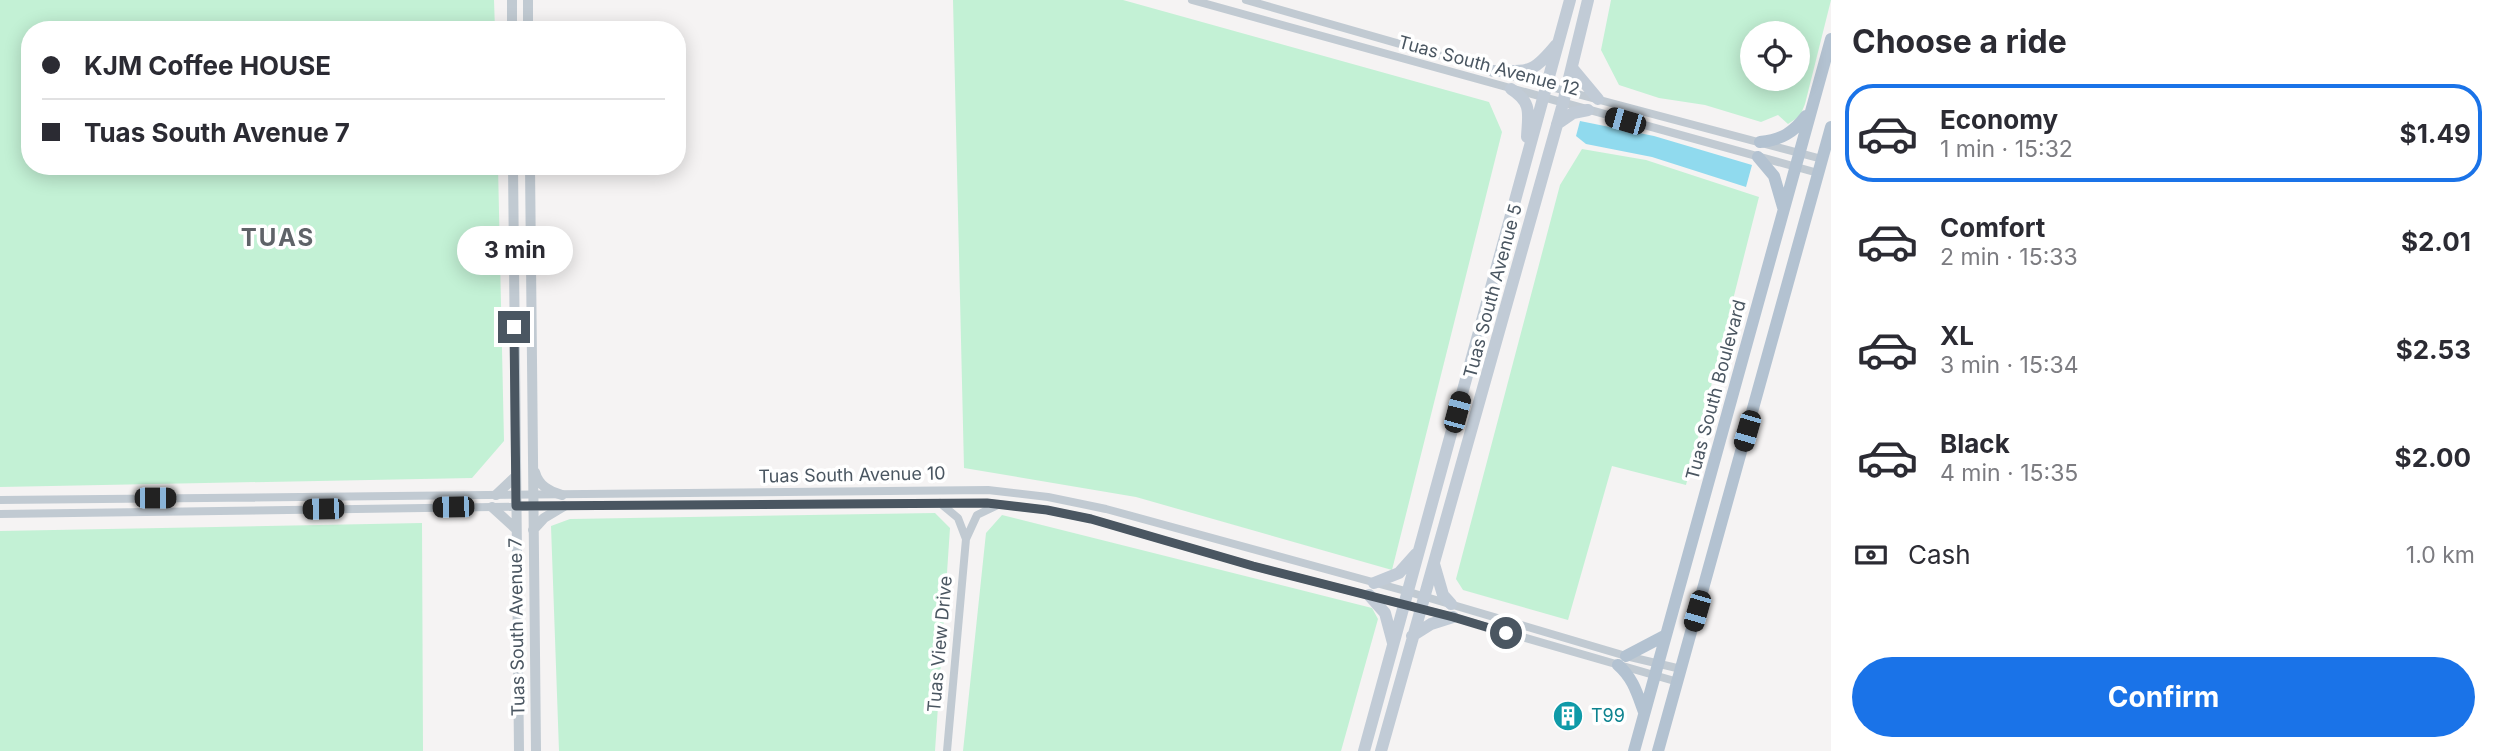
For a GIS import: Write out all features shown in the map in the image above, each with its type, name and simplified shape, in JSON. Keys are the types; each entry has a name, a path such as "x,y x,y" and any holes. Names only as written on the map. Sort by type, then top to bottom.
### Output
{"main road":[{"name":"Tuas South Avenue 5","path":"1364,751 1570,0"},
{"name":"Tuas South Avenue 5","path":"1381,751 1573,69 1588,0"},
{"name":"Tuas South Boulevard","path":"1634,751 1831,39"},
{"path":"1493,71 1531,69 1540,64 1559,40"},
{"path":"1573,69 1598,99"},
{"path":"1511,89 1521,95 1528,106 1525,162"},
{"path":"1760,142 1778,140 1785,136 1798,127 1812,109"},
{"path":"1557,124 1573,113 1588,110"},
{"path":"1658,751 1831,127"},
{"path":"1758,157 1774,176 1784,210"},
{"path":"1394,644 1385,613 1372,589 1399,573 1421,546"},
{"path":"1412,636 1452,610 1442,593 1434,564"},
{"path":"1644,712 1622,661 1666,635"}],"street":[{"path":"512,0 512,21"},
{"path":"528,0 528,21"},
{"name":"Tuas South Avenue 12","path":"1192,0 1511,89 1545,92"},
{"name":"Tuas South Avenue 12","path":"1246,0 1493,71 1545,92 1565,97 1598,99 1822,159"},
{"name":"Tuas South Avenue 12","path":"1565,97 1588,110 1818,173"},
{"name":"Tuas South Avenue 7","path":"513,175 519,751"},
{"name":"Tuas South Avenue 7","path":"530,175 536,751"},
{"path":"533,463 538,481 563,500 533,530"},
{"path":"516,477 494,501 516,529"},
{"name":"Tuas South Avenue 10","path":"0,500 533,501 988,489 1048,497 1106,509 1372,589 1405,605 1423,603 1452,610 1679,676"},
{"name":"Tuas South Avenue 10","path":"563,500 1001,504 1047,510 1091,519 1253,566 1372,589 1409,592 1423,603 1622,661"},
{"name":"Tuas South Avenue 10","path":"0,514 494,501"},
{"path":"940,503 958,518 966,540"},
{"name":"Tuas View Drive","path":"947,751 966,540 977,516 1001,504"}],"green space":[{"path":"0,0 494,0 495,21 21,21 21,175 498,175 504,441 472,478 0,487"},
{"path":"953,0 1123,0 1489,102 1502,132 1392,570 1136,497 964,468"},
{"path":"1611,0 1831,0 1810,84 1810,21 1740,21 1740,91 1808,91 1800,116 1788,124 1778,115 1761,122 1705,105 1659,98 1619,85 1601,50"},
{"path":"1582,149 1646,160 1759,197 1686,485 1612,466 1568,620 1463,590 1456,579 1560,185"},
{"path":"935,513 950,528 935,751 559,751 551,526 570,519"},
{"path":"1002,515 1372,608 1378,619 1341,751 963,751 986,533"},
{"path":"422,523 423,751 0,751 0,531"}],"water":[{"path":"1580,121 1654,136 1752,165 1746,187 1652,157 1586,144 1576,136"}],"place":[{"name":"T99","path":"1568,716"}],"district":[{"name":"TUAS","path":"278,238"}],"route":[{"path":"514,327 516,506 987,503 1047,510 1091,519 1253,566 1506,633"}]}
